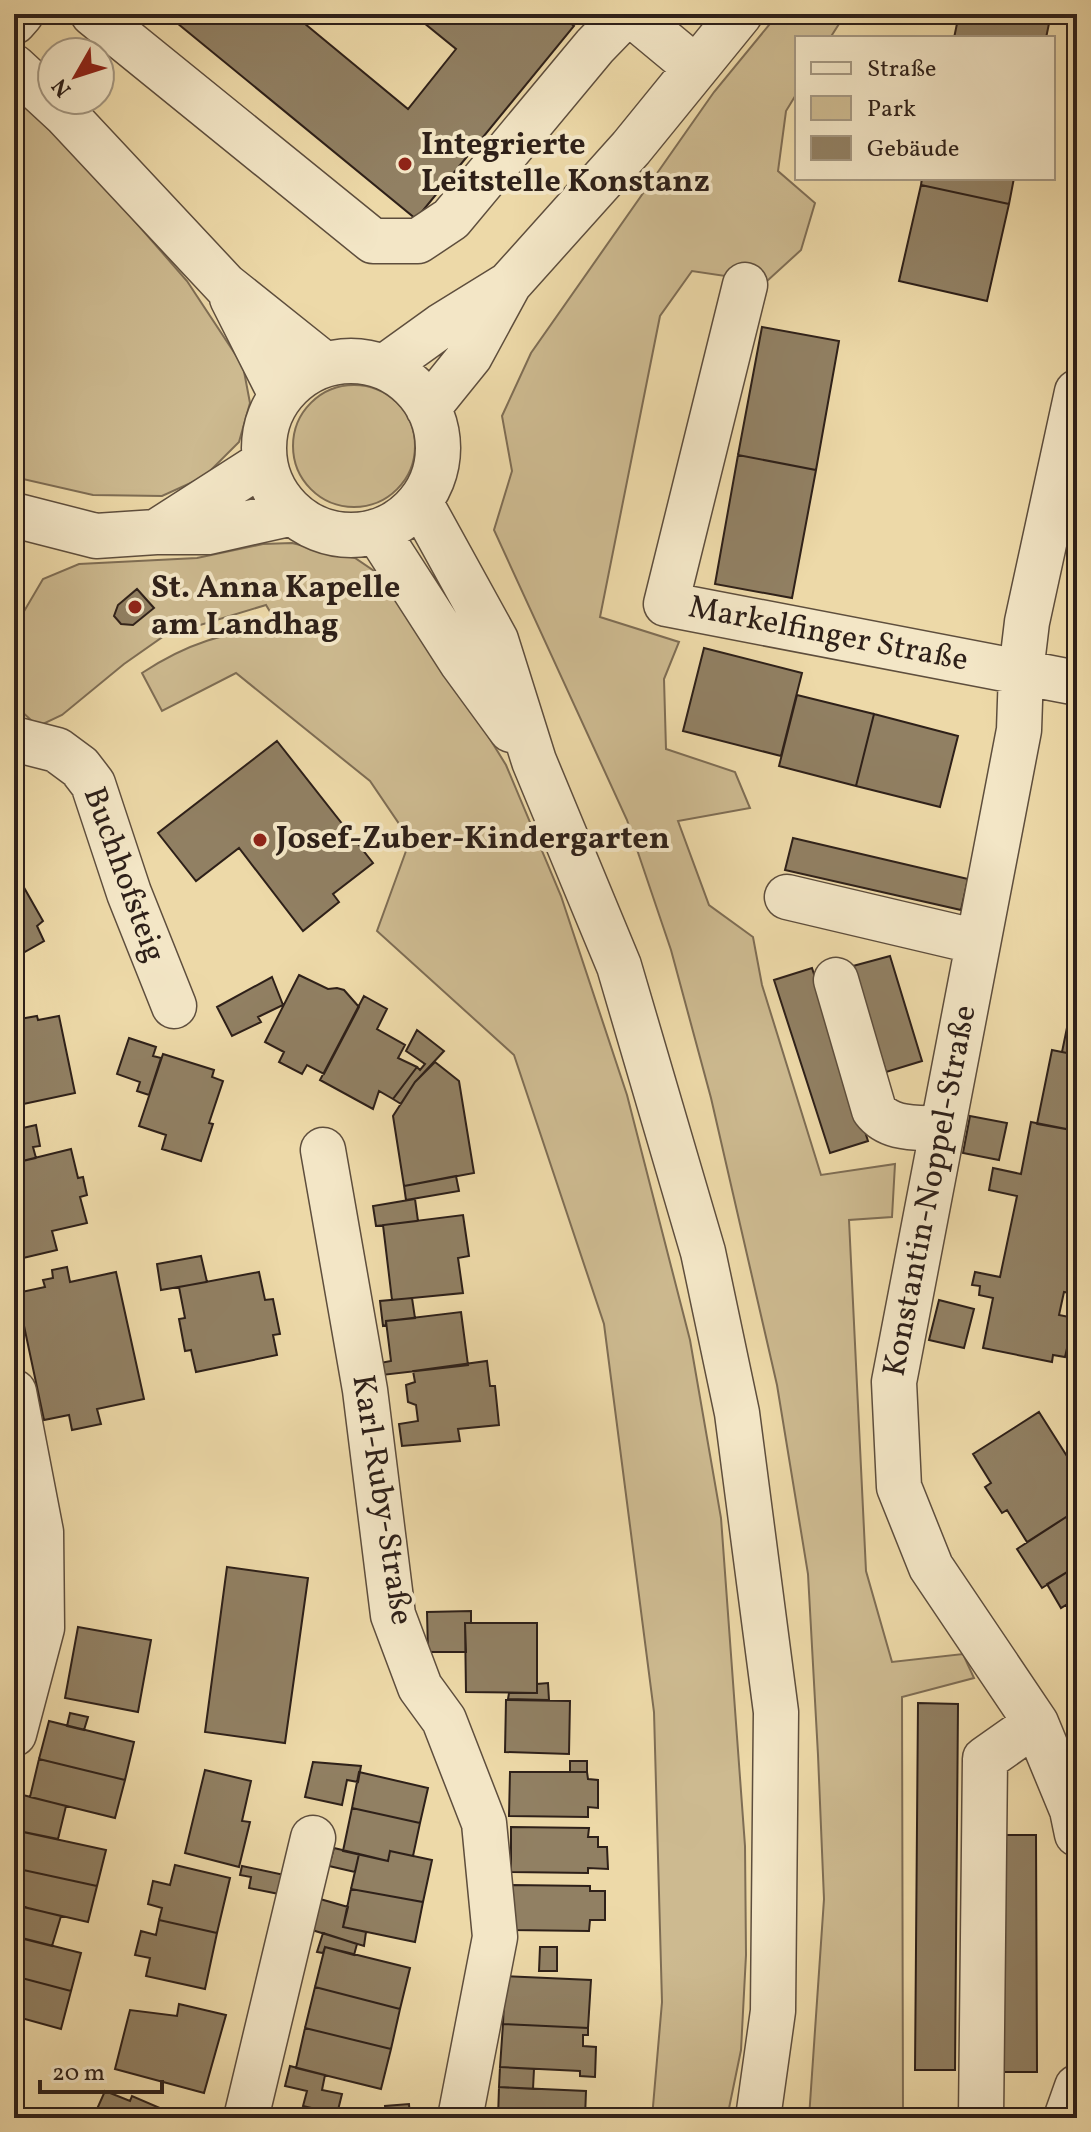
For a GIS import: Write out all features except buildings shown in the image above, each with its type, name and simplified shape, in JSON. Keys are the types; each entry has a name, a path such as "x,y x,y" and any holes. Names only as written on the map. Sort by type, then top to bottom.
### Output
{"street":[{"path":"14,22 21,14"},
{"path":"93,14 373,241 418,241 451,219 595,46 629,14 696,68"},
{"path":"428,408 470,356 509,284 564,225 740,14"},
{"path":"14,67 65,114 225,285 324,364"},
{"path":"384,367 441,326 509,284"},
{"path":"225,285 281,395"},
{"name":"Markelfinger Straße","path":"745,285 666,604 1077,683"},
{"path":"345,360 365,361 384,367 403,377 428,408 437,431 438,456 432,480 420,502 401,520 377,531 354,535 332,533 311,526 293,513 274,490 265,462 264,438 269,416 293,382 324,364 345,360"},
{"name":"Konstantin-Noppel-Straße","path":"1077,392 1027,622 1019,730 894,1382 899,1487 931,1567 1036,1723 1072,1810 1077,1834"},
{"path":"156,532 265,462"},
{"path":"420,502 496,640 534,761 619,966 703,1252 737,1413 776,1712 773,2011 758,2118"},
{"path":"16,529 96,536 208,532 293,513"},
{"path":"377,531 462,663 534,761"},
{"name":"Buchhofsteig","path":"14,739 57,750 80,767 93,784 129,893 174,1006"},
{"path":"787,897 978,942"},
{"path":"836,980 874,1110 881,1120 894,1126 942,1129"},
{"name":"Karl-Ruby-Straße","path":"323,1150 365,1390 393,1615 420,1687 444,1720 484,1823 495,1937 460,2118"},
{"path":"14,1392 41,1532 42,1612 42,1628 14,1734"},
{"path":"981,2118 985,1759 1036,1723"},
{"path":"246,2118 313,1838"},
{"path":"1066,2118 1077,2087"}],"green space":[{"path":"778,14 839,14 839,24 831,36 795,36 795,96 786,111 778,171 815,203 801,250 766,282 692,271 660,316 600,617 679,642 664,679 666,749 735,772 750,808 678,821 709,905 753,937 762,985 821,1175 895,1164 892,1217 849,1220 866,1571 892,1662 963,1654 974,1678 902,1697 903,2118 809,2118 824,1899 818,1755 808,1574 777,1385 711,1098 671,950 627,820 494,530 512,471 502,416 531,353 714,92"},
{"path":"14,96 84,163 187,281 243,366 250,403 239,442 204,477 162,496 93,495 14,477"},
{"path":"354,385 377,390 397,403 410,423 415,446 410,469 397,489 377,502 354,507 331,502 311,489 298,469 293,446 298,423 311,403 331,390"},
{"path":"292,543 355,558 380,575 448,671 506,765 561,896 627,1095 690,1340 721,1518 745,1846 746,1955 741,2050 727,2118 652,2118 662,2002 654,1712 604,1324 514,1055 377,931 410,840 370,781 236,673 162,711 142,673 175,654 207,641 278,625 266,605 164,636 62,715 43,724 32,721 19,709 15,666 23,613 43,579 79,564 197,558 263,544"}],"place":[{"name":"Integrierte Leitstelle Konstanz","path":"405,164"},
{"name":"St. Anna Kapelle am Landhag","path":"135,607"},
{"name":"Josef-Zuber-Kindergarten","path":"260,840"}]}
